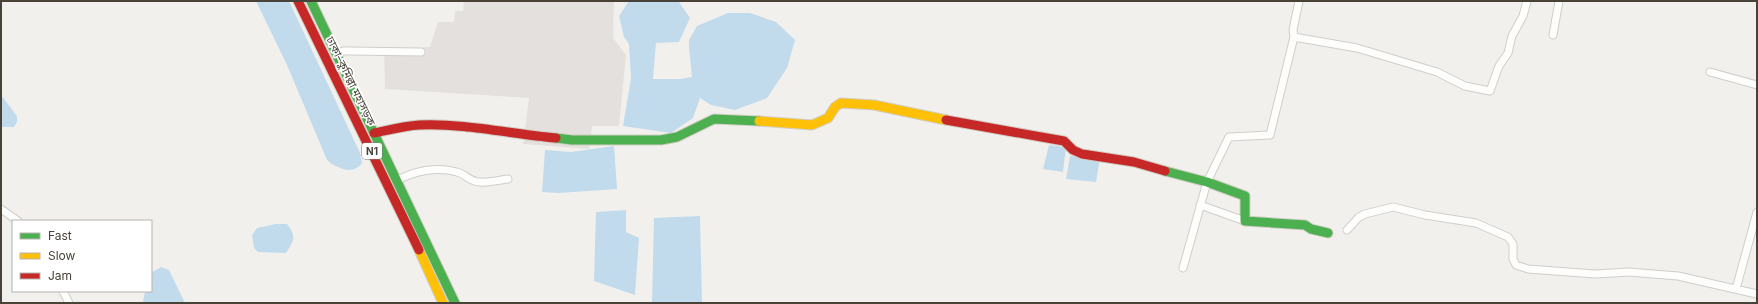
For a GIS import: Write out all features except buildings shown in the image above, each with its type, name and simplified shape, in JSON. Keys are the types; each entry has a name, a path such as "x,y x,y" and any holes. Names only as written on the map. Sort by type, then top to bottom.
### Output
{"main road":[{"name":"ঢাকা–কুমিল্লা মহাসড়ক","path":"298,1 398,205 443,303"},
{"name":"ঢাকা–কুমিল্লা মহাসড়ক","path":"311,1 455,303"},
{"path":"374,133 418,125 472,126 514,134 572,140 660,140 689,133 704,123 714,120 740,119 812,125 828,118 834,107 841,103 874,104 961,123 1064,141 1073,150 1082,154 1134,162 1207,182 1245,196 1245,221 1305,226 1328,233"}],"street":[{"path":"1183,268 1207,182 1229,137 1270,135 1294,38 1293,30 1299,1"},
{"path":"1294,38 1357,48 1437,72 1465,86 1490,91 1499,66 1508,53 1512,36 1523,16 1527,1"},
{"path":"1553,35 1558,1"},
{"path":"336,55 343,51 351,50 421,52"},
{"path":"1710,72 1757,85"},
{"path":"396,181 408,174 429,170 458,172 469,180 479,182 508,179"},
{"path":"1200,205 1245,221"},
{"path":"1347,230 1359,217 1393,207 1425,215 1476,223 1508,237 1513,244 1513,259 1516,265 1528,268 1595,274 1629,272 1678,276 1757,294"},
{"path":"1,209 17,220"},
{"path":"1736,289 1757,212"},
{"path":"64,292 69,303"}],"shaded area":[{"path":"464,1 614,1 613,38 626,55 619,126 592,126 589,149 523,144 529,98 385,89 384,50 430,47 438,22 454,22 455,11 463,11"}],"water":[{"path":"256,1 289,1 360,153 362,163 358,167 349,170 344,169 335,166 327,160 287,65"},
{"path":"629,1 679,2 690,18 679,42 656,43 653,79 680,79 692,77 689,40 697,26 728,13 750,13 776,22 795,40 787,68 767,98 735,110 711,105 700,98 693,118 671,133 623,126 631,78 629,44 624,37 619,16"},
{"path":"1,95 17,116 17,122 14,127 1,127"},
{"path":"1049,145 1066,147 1063,172 1043,169"},
{"path":"614,146 617,189 558,193 542,192 545,150 571,152"},
{"path":"1070,156 1100,158 1096,182 1066,179"},
{"path":"626,210 626,232 639,238 635,295 594,281 596,212"},
{"path":"700,216 702,303 652,303 654,218"},
{"path":"276,224 287,224 292,232 292,242 286,253 258,252 254,248 252,235 257,228"},
{"path":"161,267 169,270 185,303 143,302 145,292 152,292 152,272"}],"traffic: fast":[{"path":"311,1 455,303"},
{"path":"556,138 572,140 661,140 677,137 714,119 759,121"},
{"path":"1165,171 1207,182 1245,196 1245,221 1305,225 1311,229 1328,233"}],"traffic: slow":[{"path":"759,121 812,125 828,118 835,107 841,103 874,105 946,120"},
{"path":"419,250 443,303"}],"traffic: jam":[{"path":"298,1 419,250"},
{"path":"946,120 1064,141 1073,150 1082,154 1134,162 1165,171"},
{"path":"374,133 419,125 436,125 470,127 556,138"}]}
